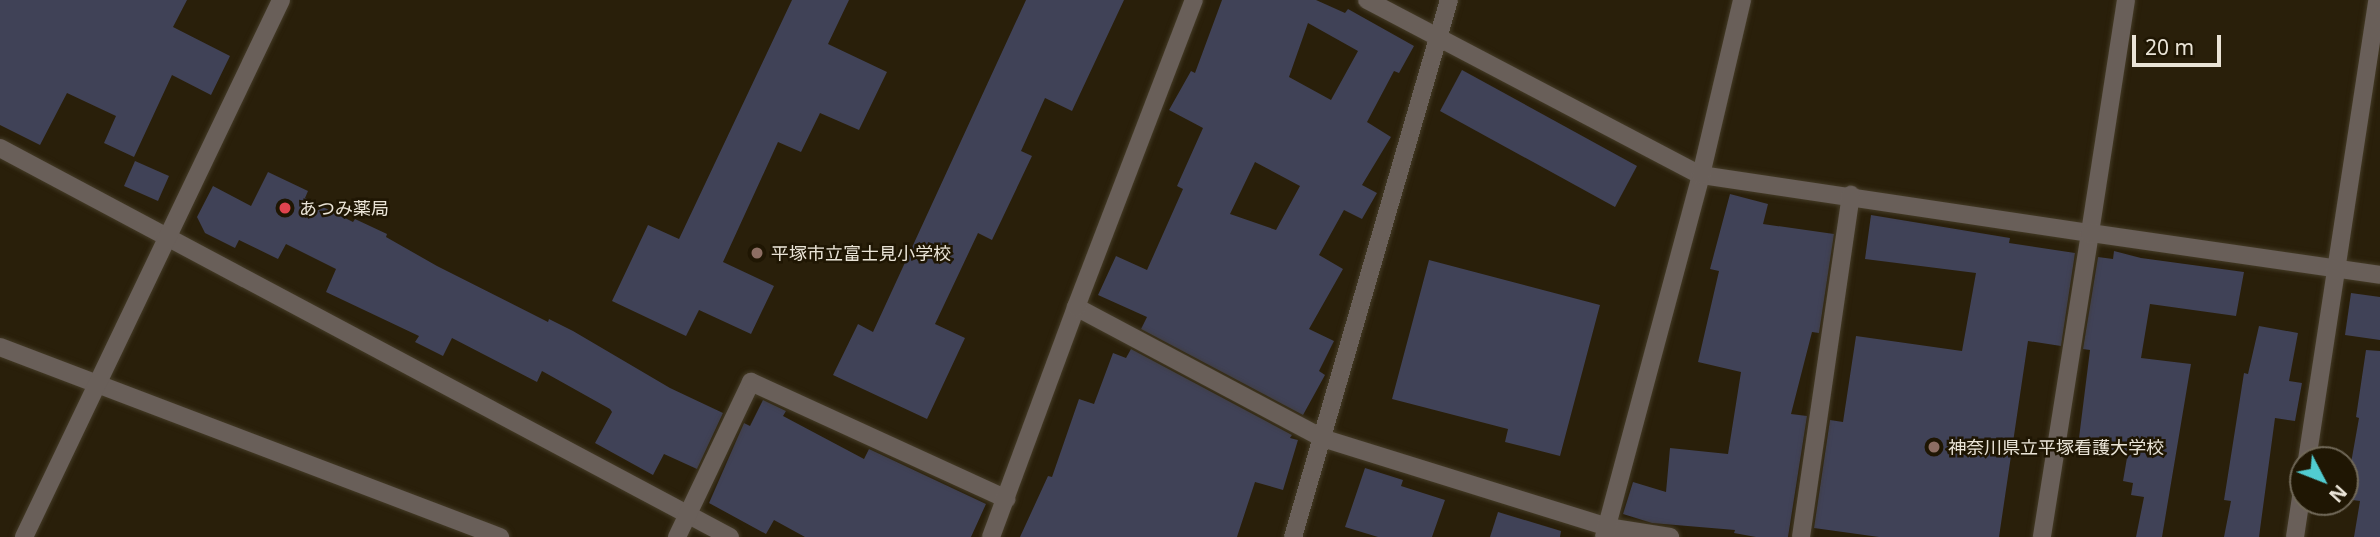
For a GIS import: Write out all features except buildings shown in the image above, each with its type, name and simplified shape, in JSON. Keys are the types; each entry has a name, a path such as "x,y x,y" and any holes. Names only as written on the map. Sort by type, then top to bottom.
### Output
{"street":[{"path":"24,537 281,0"},
{"path":"991,537 1194,0"},
{"path":"1367,0 1701,175 2380,275"},
{"path":"1293,537 1449,0"},
{"path":"1606,532 1701,175 1742,0"},
{"path":"2042,537 2126,0"},
{"path":"2309,446 2378,0"},
{"path":"0,148 730,537"},
{"path":"1801,537 1851,195"},
{"path":"1076,307 1322,438 1606,532 1670,537"},
{"path":"0,347 500,537"},
{"path":"677,537 751,382 1006,499"},
{"path":"2295,537 2298,516"}],"place":[{"name":"あつみ薬局","path":"285,208"},
{"name":"平塚市立富士見小学校","path":"757,253"},
{"name":"神奈川県立平塚看護大学校","path":"1934,447"}]}
